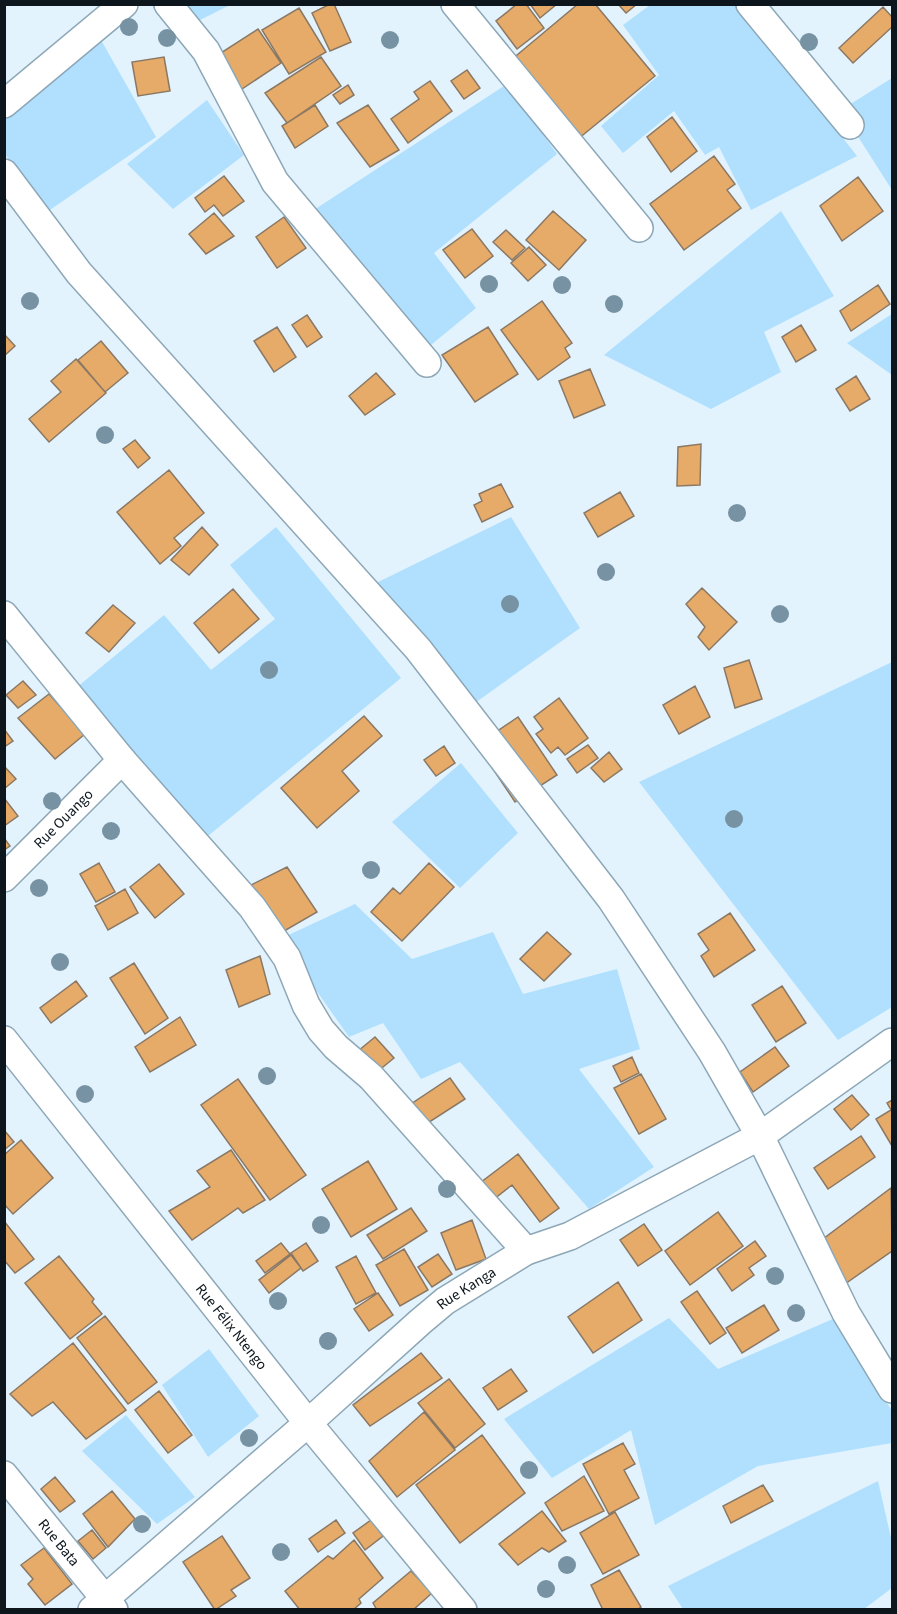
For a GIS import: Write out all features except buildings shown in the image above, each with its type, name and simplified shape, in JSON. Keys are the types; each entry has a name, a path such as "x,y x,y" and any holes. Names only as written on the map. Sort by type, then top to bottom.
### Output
{"street":[{"path":"5,103 124,4"},
{"path":"168,4 206,51 275,182 427,363"},
{"path":"455,4 639,228"},
{"path":"750,4 849,125"},
{"path":"4,173 79,273 418,649 611,899 712,1052 760,1136 846,1313 892,1389"},
{"path":"4,615 122,760 252,907 287,958 306,1005 321,1030 336,1047 371,1077 526,1251"},
{"name":"Rue Ouango","path":"4,878 122,760"},
{"name":"Rue Félix Ntengo","path":"4,1040 308,1423 463,1610"},
{"name":"Rue Kanga","path":"104,1606 445,1301 526,1251 570,1236 760,1136 892,1042"},
{"name":"Rue Bata","path":"4,1475 104,1606"}],"shaded area":[{"path":"177,5 230,5 190,25"},
{"path":"650,5 738,5 857,156 751,210 719,147 705,155 674,111 623,153 601,126 659,75 623,25"},
{"path":"101,40 156,137 44,214 5,154 5,113"},
{"path":"892,78 892,190 841,110"},
{"path":"507,84 557,154 434,253 476,308 420,354 300,219"},
{"path":"207,100 244,155 173,209 127,164"},
{"path":"781,211 834,296 764,332 781,372 711,409 604,355"},
{"path":"892,314 892,375 847,343"},
{"path":"511,517 580,628 472,705 376,583"},
{"path":"276,527 401,678 203,840 76,688 164,615 211,670 275,619 230,565"},
{"path":"892,662 892,1007 838,1040 639,782"},
{"path":"461,763 518,833 460,888 392,822"},
{"path":"355,904 412,959 493,932 523,994 617,969 640,1049 579,1069 654,1167 589,1209 460,1062 421,1079 383,1023 349,1037 280,939"},
{"path":"669,1318 718,1369 835,1318 892,1411 892,1443 758,1466 655,1525 631,1430 552,1478 504,1419"},
{"path":"209,1349 259,1416 208,1457 162,1385"},
{"path":"126,1415 195,1497 157,1524 82,1451"},
{"path":"878,1481 892,1542 892,1588 864,1609 683,1609 668,1586"}]}
